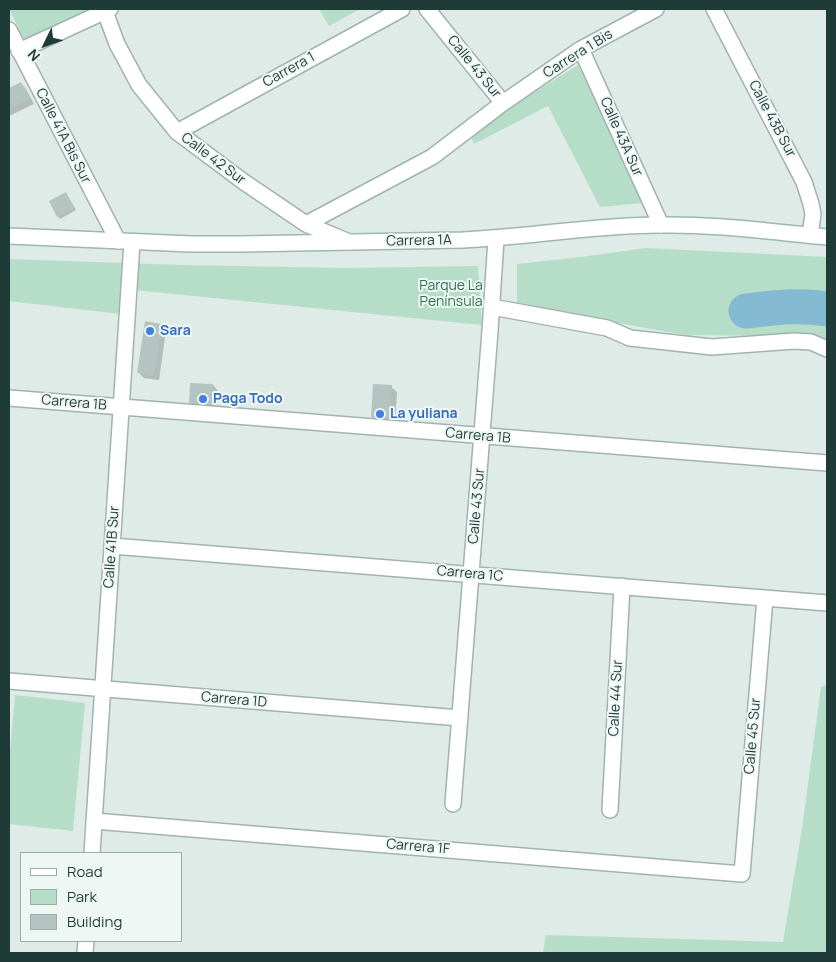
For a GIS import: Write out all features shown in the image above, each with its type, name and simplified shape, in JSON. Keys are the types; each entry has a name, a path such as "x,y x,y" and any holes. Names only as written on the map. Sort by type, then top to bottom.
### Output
{"street":[{"name":"Carrera 1","path":"177,132 402,9"},
{"name":"Calle 43 Sur","path":"306,224 432,157 503,103 427,9"},
{"name":"Carrera 1 Bis","path":"503,103 581,49 656,9"},
{"name":"Calle 43B Sur","path":"714,9 804,182 812,204 813,214 810,235"},
{"name":"Calle 42 Sur","path":"106,10 117,44 139,85 177,132 244,182 306,224 349,242"},
{"path":"13,41 106,10"},
{"name":"Calle 41A Bis Sur","path":"13,41 125,242"},
{"name":"Calle 43A Sur","path":"581,49 661,225"},
{"name":"Carrera 1A","path":"9,236 125,242 231,244 463,240 624,226 661,225 707,226 827,237"},
{"name":"Calle 43 Sur","path":"453,804 496,238"},
{"name":"Calle 41B Sur","path":"92,852 121,407 125,242"},
{"path":"492,307 607,328 630,338 712,347 794,341 810,342 827,349"},
{"name":"Carrera 1B","path":"9,398 827,463"},
{"name":"Carrera 1C","path":"112,546 827,603"},
{"name":"Calle 44 Sur","path":"610,810 622,586"},
{"name":"Calle 45 Sur","path":"742,874 765,598"},
{"name":"Carrera 1D","path":"9,681 460,718"},
{"name":"Carrera 1F","path":"94,821 742,874"}],"green space":[{"path":"9,9 94,9 25,41"},
{"path":"319,9 360,9 329,26"},
{"path":"578,65 644,203 600,207 548,106 474,144 471,136 517,103"},
{"name":"Parque La Península","path":"646,248 827,257 827,346 811,336 685,335 517,305 517,264"},
{"name":"Parque La Península","path":"9,259 346,268 478,266 482,325 124,289 120,314 9,301"},
{"path":"827,685 827,953 543,953 546,935 783,942 802,829 821,687"},
{"path":"15,695 85,703 73,831 9,824 9,763"}],"building":[{"path":"21,82 30,98 9,109 9,88"},
{"path":"66,192 74,208 57,217 49,201"},
{"path":"145,321 162,324 154,376 137,373"},
{"path":"190,383 213,384 212,405 189,403"},
{"path":"373,384 392,385 390,419 371,417"}],"waterway":[{"path":"746,311 797,307 827,309"}],"place":[{"name":"Sara","path":"150,331"},
{"name":"Paga Todo","path":"203,399"},
{"name":"La yuliana","path":"380,414"}]}
